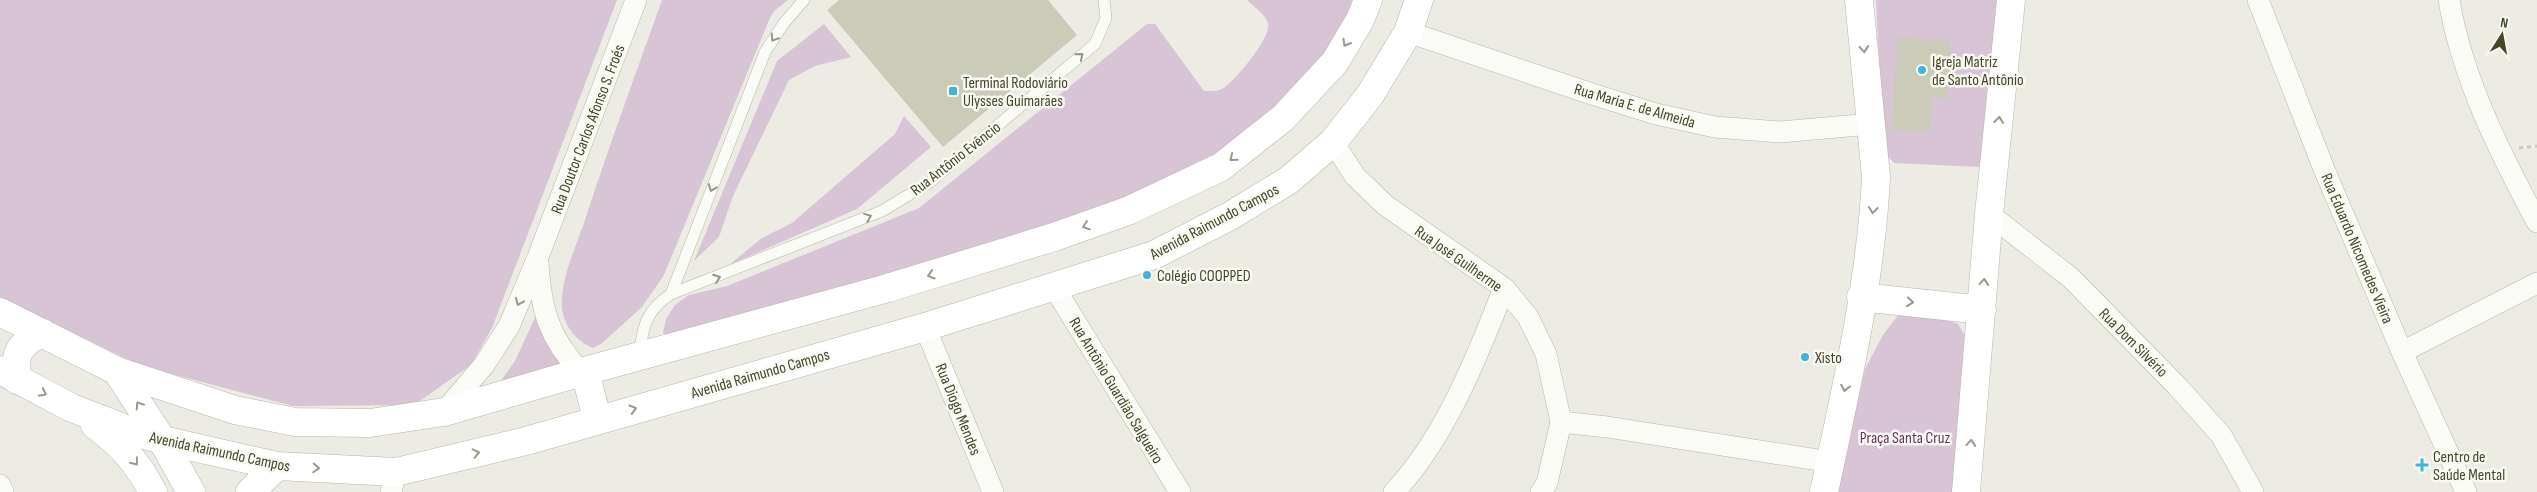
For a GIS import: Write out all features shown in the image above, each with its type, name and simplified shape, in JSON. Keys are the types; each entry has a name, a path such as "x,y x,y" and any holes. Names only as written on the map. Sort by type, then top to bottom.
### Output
{"street":[{"name":"Rua Doutor Carlos Afonso S. Froés","path":"444,412 484,365 509,326 538,257 636,0"},
{"path":"0,312 117,371 235,410 295,422 370,423 444,412 638,356 888,288 1054,237 1130,210 1222,168 1284,118 1335,62 1360,20 1368,0"},
{"name":"Avenida Raimundo Campos","path":"8,375 72,408 162,440 277,466 393,482 597,419 925,327 1154,255 1230,216 1289,180 1333,142 1370,95 1408,32 1419,0"},
{"path":"1824,492 1861,297 1876,177 1859,0"},
{"path":"1966,492 2011,0"},
{"name":"Rua Eduardo Nicomedes Vieira","path":"2258,0 2324,169 2402,352 2466,492"},
{"path":"2449,0 2452,18 2470,77 2499,150 2537,222"},
{"name":"Rua Maria E. de Almeida","path":"1408,32 1610,100 1656,114 1715,127 1780,132 1871,124"},
{"name":"Rua José Guilherme","path":"1333,142 1355,176 1385,206 1504,288 1528,317 1546,354 1561,422 1547,483 1541,492"},
{"name":"Rua Dom Silvério","path":"1990,214 2071,278 2178,387 2221,435 2252,492"},
{"path":"538,257 540,296 556,343 583,372 597,419"},
{"path":"2402,352 2537,283"},
{"name":"Rua Antônio Guardião Salgueiro","path":"1054,287 1180,492"},
{"path":"1394,492 1410,475 1450,410 1480,350 1504,288"},
{"path":"1861,297 1982,310"},
{"name":"Rua Diogo Mendes","path":"925,327 993,492"},
{"path":"8,375 16,364 18,352 27,340 43,334"},
{"path":"117,371 162,440 190,492"},
{"path":"72,408 122,446 142,471 153,492"},
{"path":"1561,422 1607,427 1831,462"},
{"path":"250,492 277,466"},
{"path":"0,485 3,492"}],"lane":[{"name":"Rua Antônio Evêncio","path":"671,294 765,52 784,23 804,0"},
{"name":"Rua Antônio Evêncio","path":"638,356 648,316 656,304 671,294 724,275 882,211 930,182 1095,44 1106,18 1104,0"}],"green space":[{"path":"0,0 617,0 492,328 471,365 414,405 293,406 141,366 0,297"},
{"path":"662,0 788,0 774,11 769,20 664,275 642,307 601,344 593,348 576,337 565,321 562,308 563,286 569,263"},
{"path":"1247,0 1360,0 1349,21 1312,71 1264,121 1229,148 1126,200 960,253 667,339 663,332 666,319 675,305 689,295 727,286 919,208 1147,24 1155,24 1204,91 1216,91 1224,88 1253,56 1268,29 1265,17"},
{"path":"1876,0 1999,0 1981,167 1894,163 1880,148 1882,125"},
{"path":"824,24 851,57 815,66 789,80 733,196 719,237 694,261 777,61"},
{"path":"904,116 931,147 857,209 729,265 762,238 792,223 895,134"},
{"name":"Praça Santa Cruz","path":"1902,310 1932,314 1958,324 1970,344 1956,492 1837,492 1865,369 1883,335"},
{"path":"538,311 574,369 489,397 515,361"}],"building":[{"name":"Terminal Rodoviário Ulysses Guimarães","path":"839,0 1048,0 1077,35 943,147 827,10"},
{"name":"Igreja Matriz de Santo Antônio","path":"1897,38 1950,41 1947,99 1932,98 1930,132 1892,130"}],"place":[{"name":"Igreja Matriz de Santo Antônio","path":"1922,70"},
{"name":"Terminal Rodoviário Ulysses Guimarães","path":"953,91"},
{"name":"Colégio COOPPED","path":"1147,275"},
{"name":"Xisto","path":"1805,357"},
{"name":"Centro de Saúde Mental","path":"2422,465"}]}
